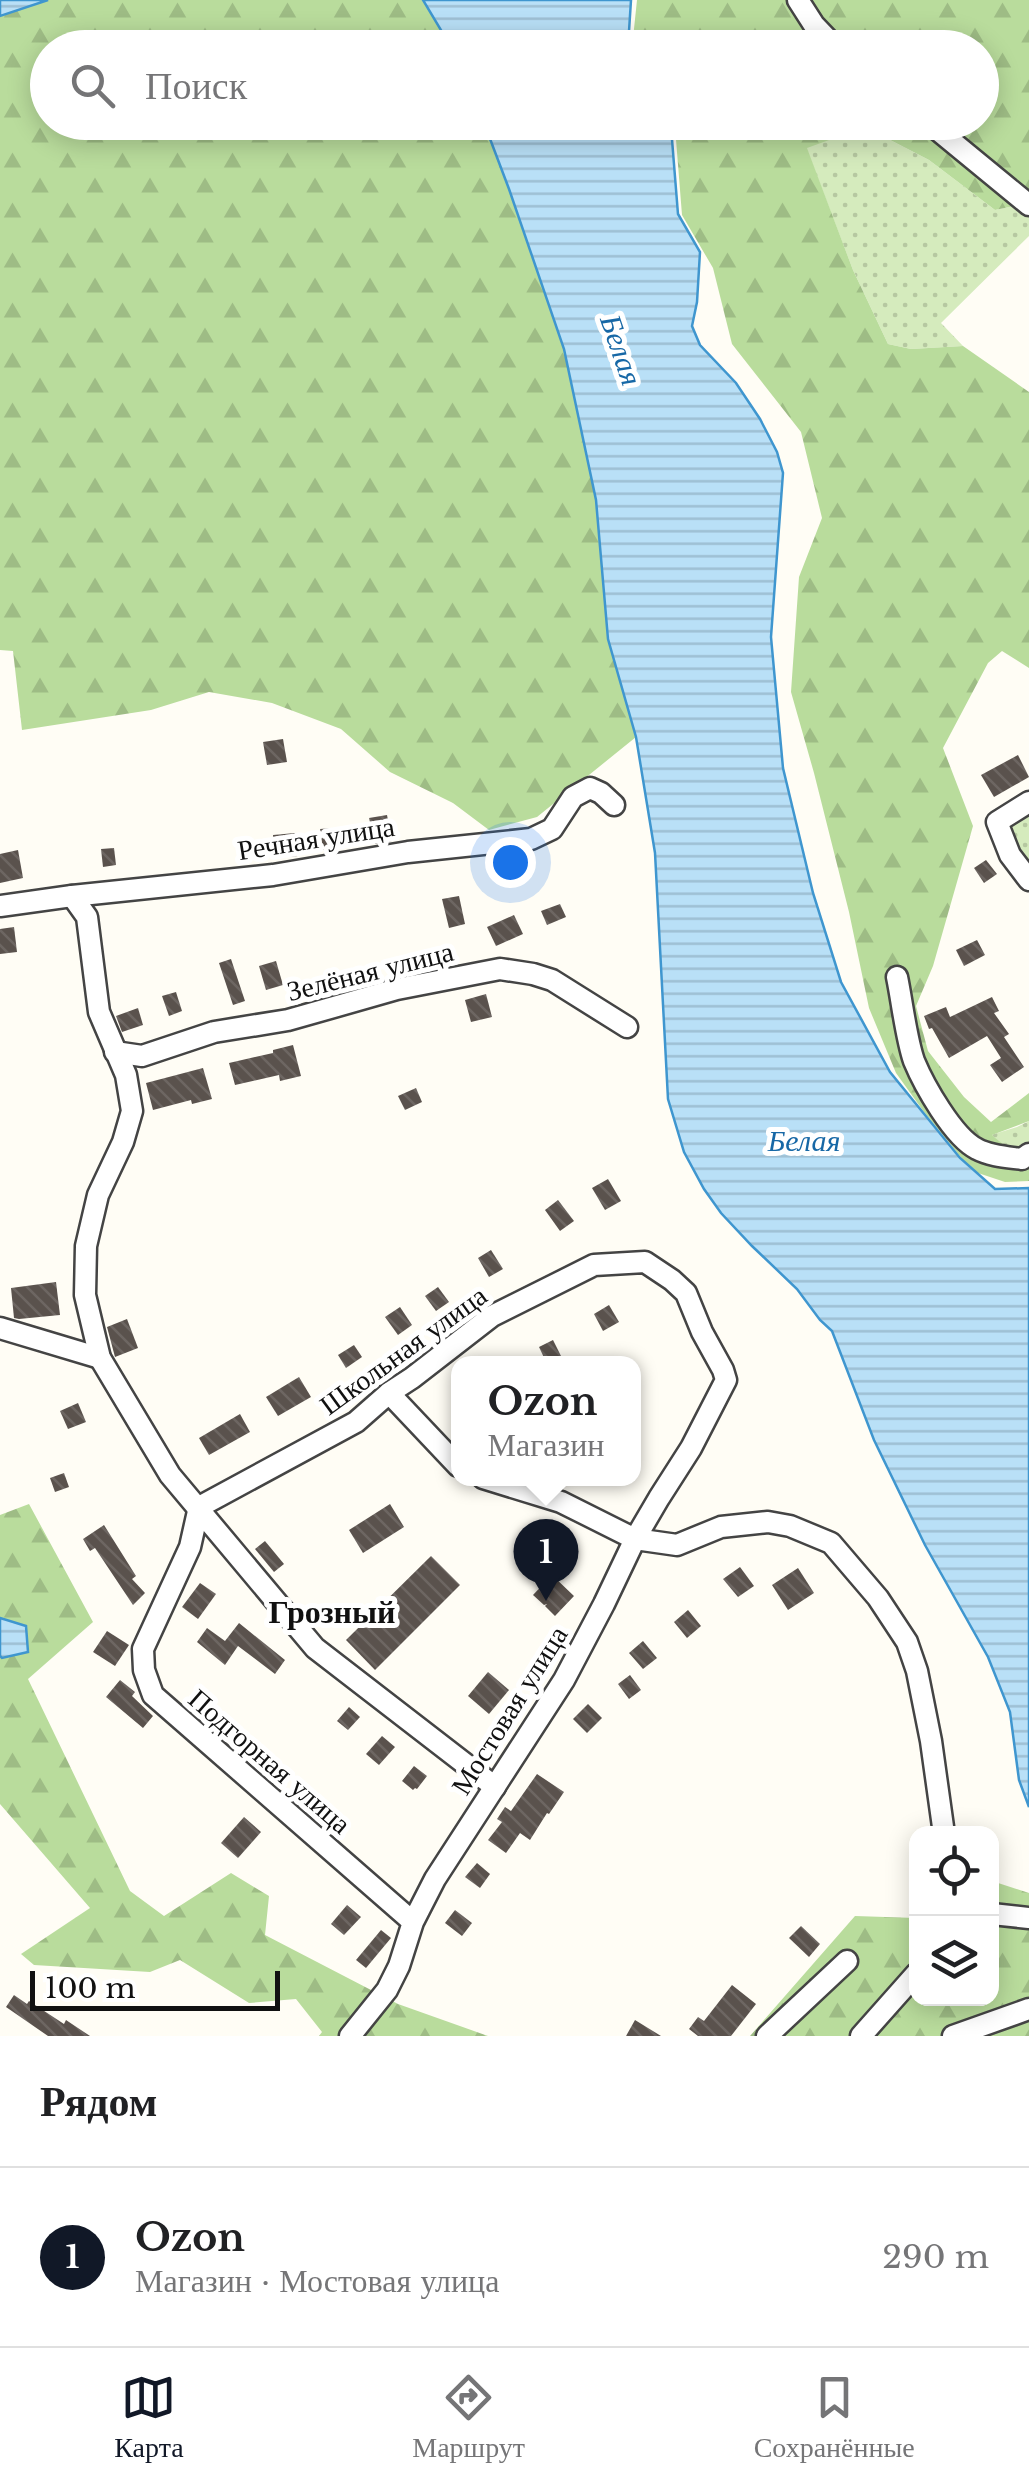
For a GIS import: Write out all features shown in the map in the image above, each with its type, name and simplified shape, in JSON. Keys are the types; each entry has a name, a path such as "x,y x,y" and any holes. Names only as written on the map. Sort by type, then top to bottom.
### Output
{"street":[{"path":"798,0 818,30"},
{"path":"950,140 1029,205"},
{"name":"Речная улица","path":"0,906 274,876 408,852 531,839 552,829 572,796 590,788 614,805"},
{"path":"1029,802 997,822 1010,855 1029,880"},
{"path":"72,896 87,918 99,1012 126,1075 132,1111 123,1142 98,1196 86,1246 85,1295 100,1358 170,1475 314,1648 495,1787"},
{"name":"Зелёная улица","path":"115,1052 142,1056 214,1032 288,1020 397,989 500,970 552,980 627,1027"},
{"path":"898,977 914,1059 958,1133 975,1148 993,1154 1022,1159 1029,1154"},
{"name":"Школьная улица","path":"199,1507 356,1422 388,1393 492,1316 594,1266 645,1262 672,1280 686,1293 715,1355"},
{"path":"0,1328 100,1358"},
{"name":"Мостовая улица","path":"350,2036 387,1990 413,1922 435,1879 564,1680 636,1539 692,1448 726,1380 715,1355"},
{"path":"388,1393 451,1459"},
{"path":"509,1486 561,1502 636,1539 678,1546 722,1527 768,1522 790,1526 831,1543 878,1598 907,1642 931,1741 943,1826"},
{"name":"Подгорная улица","path":"199,1507 190,1547 143,1649 144,1670 153,1695 413,1922"},
{"path":"999,1915 1029,1918"},
{"path":"767,2036 847,1961"},
{"path":"861,2036 909,1982"},
{"path":"953,2036 1029,2009"}],"green space":[{"path":"48,0 423,0 441,30 30,30 30,140 490,140 564,349 596,500 608,639 636,737 537,817 489,830 453,803 390,772 341,729 272,703 209,692 151,710 22,730 13,651 0,650 0,16"},
{"path":"637,0 1029,0 1029,203 995,210 929,160 890,140 999,140 999,30 634,30"},
{"path":"676,140 829,140 807,148 853,270 888,344 911,349 963,346 1029,392 1029,668 1002,651 988,663 943,748 973,826 933,966 916,1006 928,1051 964,1097 991,1122 1029,1093 1029,1121 992,1135 1009,1147 1029,1148 1029,1181 1005,1182 972,1171 896,1073 869,1008 849,912 791,692 799,577 822,518 801,432 732,344 713,268 682,215"},
{"path":"827,140 890,140 929,160 995,210 1029,203 1029,236 941,323 963,346 911,349 888,344 853,270 806,147"},
{"path":"1029,793 1029,890 991,819"},
{"path":"1029,1121 1029,1148 1013,1148 991,1135 1017,1127"},
{"path":"29,1504 93,1622 28,1679 130,1891 164,1916 231,1873 269,1896 265,1935 398,2004 488,2036 319,2036 322,2032 296,1999 249,2003 180,1960 150,1972 34,1965 21,1954 90,1908 0,1804 0,1515"},
{"path":"999,1883 1029,1893 1029,2036 750,2036 855,1916 909,1918 909,2006 999,2006"}],"water":[{"path":"0,0 48,0 0,16"},
{"path":"423,0 631,0 629,30 441,30"},
{"name":"Белая","path":"490,140 672,140 678,214 700,252 692,326 700,345 736,383 760,419 783,473 771,637 783,768 813,893 841,982 890,1072 960,1158 995,1189 1029,1188 1029,1807 1019,1780 1010,1712 988,1657 925,1545 874,1440 832,1331 797,1289 721,1213 684,1152 668,1099 655,853 636,737 608,639 596,500 564,349"},
{"path":"0,1618 26,1626 28,1652 0,1656"}],"building":[{"path":"283,739 287,762 267,765 263,742"},
{"path":"1018,755 1029,777 994,797 981,775"},
{"path":"387,815 392,841 375,844 369,818"},
{"path":"333,828 336,848 323,850 320,829"},
{"path":"295,833 298,856 275,858 273,835"},
{"path":"114,848 116,865 103,867 101,849"},
{"path":"18,850 23,878 0,883 0,854"},
{"path":"986,860 997,874 984,883 974,868"},
{"path":"459,896 465,924 449,928 442,899"},
{"path":"560,904 566,917 547,925 541,911"},
{"path":"514,915 523,934 496,946 487,927"},
{"path":"14,927 17,952 0,954 0,929"},
{"path":"977,940 985,955 964,966 956,950"},
{"path":"231,959 245,1001 233,1005 219,963"},
{"path":"276,961 283,985 266,990 259,966"},
{"path":"176,992 182,1011 169,1016 162,996"},
{"path":"486,994 492,1017 471,1022 465,1000"},
{"path":"992,997 999,1011 994,1013 1009,1034 1004,1037 1024,1067 1002,1082 990,1065 1001,1058 987,1036 949,1058 924,1016 946,1007 950,1017"},
{"path":"138,1008 143,1025 122,1032 116,1016"},
{"path":"293,1045 301,1076 280,1081 279,1075 235,1085 229,1063"},
{"path":"203,1068 212,1099 153,1110 146,1083"},
{"path":"416,1088 422,1102 405,1110 398,1096"},
{"path":"608,1179 621,1201 605,1210 592,1188"},
{"path":"558,1200 574,1221 560,1231 545,1210"},
{"path":"491,1250 503,1269 489,1277 478,1258"},
{"path":"56,1282 60,1315 14,1318 11,1288"},
{"path":"438,1287 449,1302 436,1311 425,1296"},
{"path":"609,1305 619,1322 603,1331 594,1314"},
{"path":"400,1307 412,1325 398,1335 385,1317"},
{"path":"127,1319 138,1348 115,1357 107,1327"},
{"path":"553,1340 561,1356 543,1356 539,1347"},
{"path":"354,1345 362,1357 346,1368 338,1355"},
{"path":"299,1377 311,1397 278,1416 266,1397"},
{"path":"78,1403 86,1422 68,1429 60,1411"},
{"path":"240,1414 250,1432 209,1455 199,1438"},
{"path":"64,1473 69,1487 55,1492 50,1478"},
{"path":"390,1504 404,1527 363,1553 349,1530"},
{"path":"104,1525 136,1576 132,1579 145,1593 133,1605 95,1548 90,1551 83,1539"},
{"path":"548,1538 565,1556 551,1569 535,1551"},
{"path":"265,1541 284,1564 274,1572 255,1549"},
{"path":"431,1556 460,1585 375,1670 346,1640"},
{"path":"740,1567 754,1586 738,1597 723,1579"},
{"path":"798,1568 814,1593 788,1610 772,1585"},
{"path":"552,1575 574,1596 555,1616 547,1604 533,1595"},
{"path":"200,1583 216,1594 198,1619 182,1607"},
{"path":"688,1610 701,1626 687,1638 674,1622"},
{"path":"239,1623 285,1660 275,1674 238,1646 225,1665 197,1642 207,1628 225,1641"},
{"path":"107,1631 129,1645 115,1666 93,1652"},
{"path":"643,1641 657,1658 643,1669 629,1653"},
{"path":"488,1672 509,1690 489,1714 468,1696"},
{"path":"630,1675 641,1690 629,1699 618,1684"},
{"path":"120,1680 153,1716 143,1728 106,1697"},
{"path":"588,1704 602,1718 587,1733 573,1719"},
{"path":"349,1707 360,1717 348,1730 337,1721"},
{"path":"382,1736 395,1747 379,1765 366,1754"},
{"path":"414,1766 427,1776 413,1790 402,1781"},
{"path":"537,1774 564,1792 530,1840 520,1833 506,1853 488,1840 502,1822 497,1819 505,1807 511,1811"},
{"path":"244,1817 261,1832 238,1858 221,1843"},
{"path":"477,1863 490,1874 480,1888 465,1877"},
{"path":"347,1905 361,1917 344,1935 331,1924"},
{"path":"455,1910 472,1923 462,1936 445,1923"},
{"path":"801,1926 820,1944 809,1957 789,1938"},
{"path":"381,1930 391,1938 366,1968 356,1960"},
{"path":"732,1985 756,2004 731,2036 698,2036 689,2029 698,2017 704,2021"},
{"path":"14,1995 90,2036 48,2036 6,2007"},
{"path":"635,2020 661,2036 626,2036"}],"place":[{"name":"Ozon","path":"546,1601"}],"district":[{"name":"Грозный","path":"332,1612"}]}
